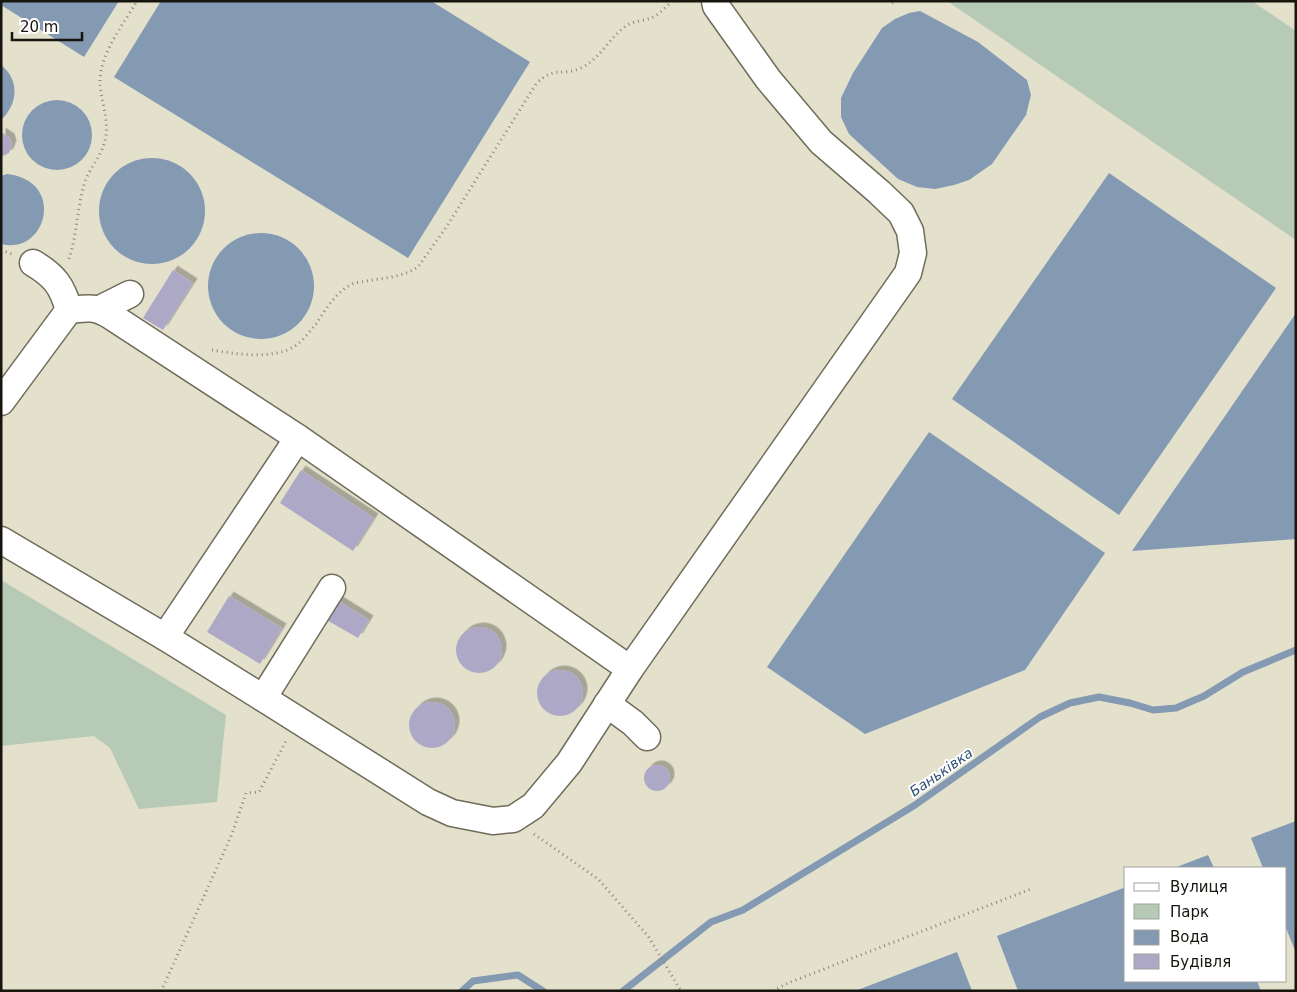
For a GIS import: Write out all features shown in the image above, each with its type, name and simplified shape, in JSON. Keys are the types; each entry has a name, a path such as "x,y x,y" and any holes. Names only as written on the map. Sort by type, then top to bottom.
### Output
{"lane":[{"path":"1,540 164,637 428,802 452,813 493,821 513,819 533,806 569,763 630,669 908,273 912,253 910,230 901,213 821,142 768,79 716,6 715,1"},
{"path":"34,263 49,272 59,283 69,310"},
{"path":"100,309 130,294"},
{"path":"1,402 69,310 100,309 298,438 630,669"},
{"path":"164,637 298,438"},
{"path":"263,698 332,588"},
{"path":"607,704 633,722 647,737"}],"path":[{"path":"59,283 74,240 86,177 104,144 106,131 100,88 100,70 106,54 137,1"},
{"path":"209,350 236,354 259,354 276,353 294,347 315,325 339,292 354,283 397,276 418,267 447,226 536,84 549,73 572,71 582,67 596,58 626,26 651,18 672,1"},
{"path":"160,991 232,834 246,793 259,792 297,719"},
{"path":"513,819 598,879 648,936 681,991"},
{"path":"773,991 796,979 1030,889"}],"green space":[{"path":"947,1 1252,1 1296,31 1296,240"},
{"path":"1,580 226,715 217,802 139,809 110,748 94,736 1,746"}],"water":[{"path":"1,1 119,1 84,57 1,5"},
{"path":"161,1 431,1 530,62 408,258 114,77"},
{"path":"920,11 978,42 1027,80 1031,95 1026,115 992,164 969,180 935,189 917,187 898,179 849,134 841,117 841,98 853,73 882,28 895,19"},
{"path":"1,65 11,78 14,92 11,107 1,120"},
{"path":"64,100 77,106 86,115 90,121 92,135 90,149 82,160 71,168 50,170 43,168 32,160 24,149 22,128 24,121 32,110 43,102"},
{"path":"152,158 172,162 190,173 201,191 205,211 201,231 190,249 172,260 152,264 132,260 114,249 103,231 99,211 103,191 114,173 132,162"},
{"path":"1109,173 1276,288 1119,515 952,399"},
{"path":"7,174 26,180 38,190 43,202 43,216 38,229 29,239 17,245 1,244 1,176"},
{"path":"261,233 281,237 299,248 310,266 314,286 310,306 299,324 281,335 261,339 241,335 223,324 212,306 208,286 212,266 223,248 241,237"},
{"path":"1296,313 1296,539 1132,551"},
{"path":"929,432 1105,553 1025,670 865,734 767,667"},
{"path":"1296,821 1296,953 1287,930 1287,867 1263,867 1251,838"},
{"path":"1208,855 1214,867 1177,867"},
{"path":"1124,888 1124,982 1257,982 1261,991 1018,991 997,936"},
{"path":"957,952 972,991 855,991"}],"building":[{"path":"1,132 10,138 12,145 9,153 1,157"},
{"path":"173,270 193,283 163,330 143,318"},
{"path":"301,470 374,518 353,551 280,503"},
{"path":"229,596 282,628 260,664 207,632"},
{"path":"337,600 369,620 358,638 325,619"},
{"path":"475,627 483,627 492,631 498,637 502,650 498,663 492,669 483,673 475,673 466,669 460,663 456,654 456,646 460,637 466,631"},
{"path":"556,670 564,670 573,674 579,680 583,693 579,706 573,712 564,716 556,716 547,712 541,706 537,697 537,689 541,680 547,674"},
{"path":"428,702 436,702 445,706 451,712 455,725 451,738 445,744 436,748 428,748 419,744 413,738 409,729 409,721 413,712 419,706"},
{"path":"657,765 666,769 670,778 666,787 657,791 648,787 644,778 648,769"}],"waterway":[{"name":"Баньківка","path":"623,991 711,922 743,910 915,805 1040,717 1070,703 1099,697 1153,710 1176,708 1204,696 1243,672 1296,650"},
{"path":"462,991 473,981 518,975 543,991"}]}
